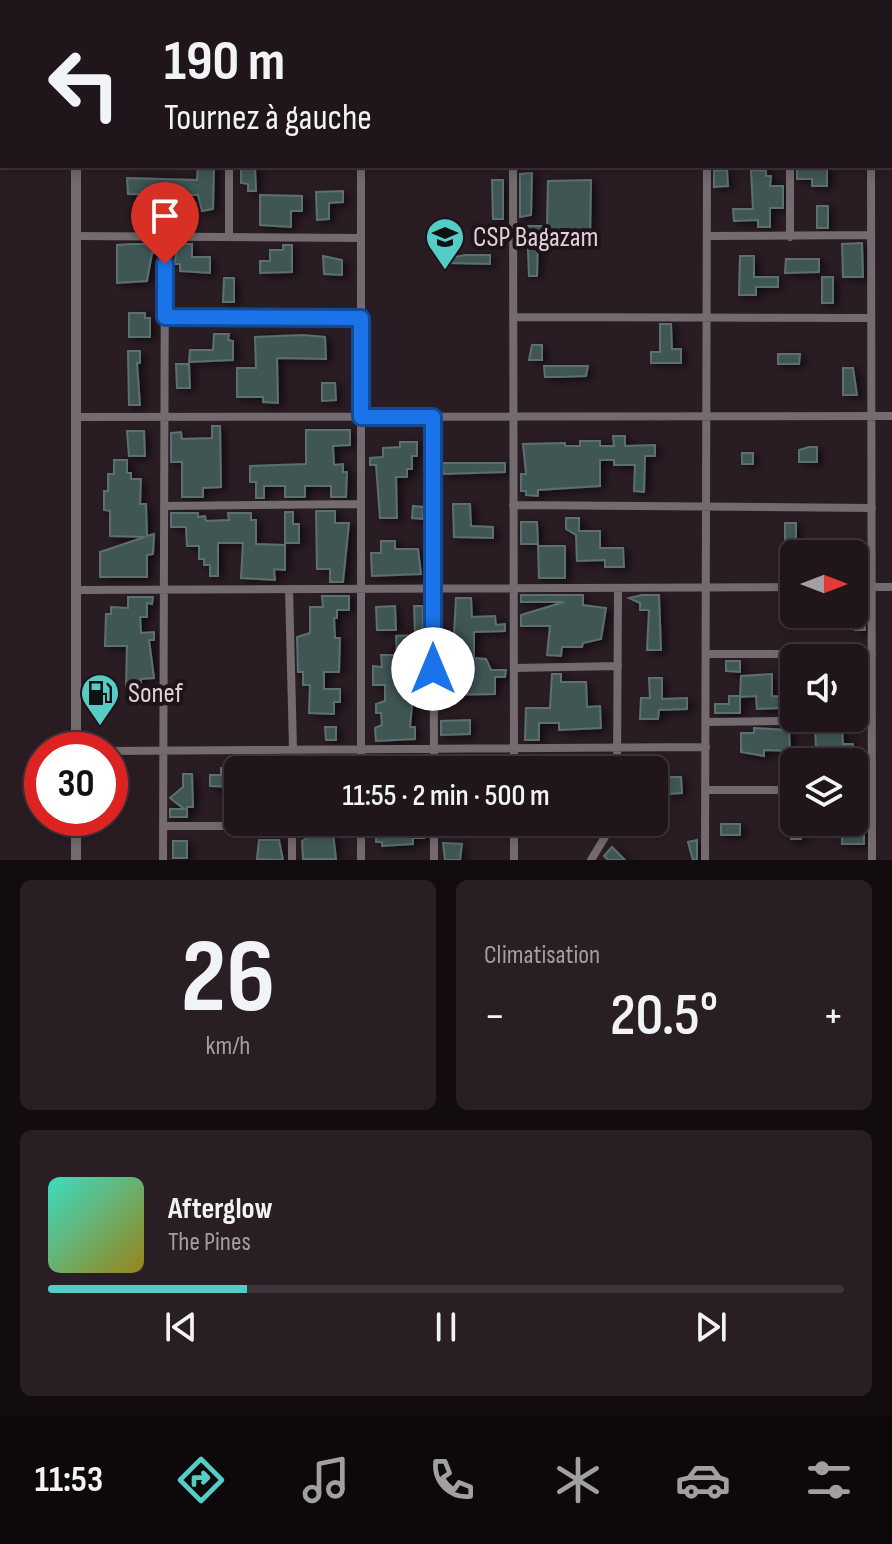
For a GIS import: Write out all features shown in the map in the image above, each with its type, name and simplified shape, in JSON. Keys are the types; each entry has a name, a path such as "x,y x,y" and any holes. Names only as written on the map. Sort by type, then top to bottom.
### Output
{"street":[{"path":"76,168 76,732"},
{"path":"229,168 229,237"},
{"path":"361,168 361,756"},
{"path":"513,168 514,756"},
{"path":"705,860 707,168"},
{"path":"790,168 790,237"},
{"path":"871,168 872,860"},
{"path":"707,236 871,235"},
{"path":"76,236 361,238"},
{"path":"163,860 165,237"},
{"path":"165,317 361,318"},
{"path":"513,317 871,318"},
{"path":"76,417 892,416"},
{"path":"433,417 434,756"},
{"path":"164,506 361,504"},
{"path":"513,505 706,504 872,508"},
{"path":"76,590 780,587"},
{"path":"868,587 892,587"},
{"path":"617,756 618,588"},
{"path":"289,589 293,749"},
{"path":"706,654 872,654"},
{"path":"514,668 618,666"},
{"path":"706,722 872,720"},
{"path":"128,751 706,747"},
{"path":"706,790 780,790"},
{"path":"163,826 224,826"},
{"path":"76,836 76,860"},
{"path":"292,836 292,860"},
{"path":"361,836 361,860"},
{"path":"434,836 434,860"},
{"path":"514,836 514,860"},
{"path":"592,860 606,836"}],"building":[{"path":"198,168 214,168 213,209 202,211 198,195 128,194 127,178 197,180"},
{"path":"241,168 255,168 256,191 248,191 248,184 241,183"},
{"path":"827,168 827,186 812,186 812,179 797,179 797,169"},
{"path":"727,170 728,186 714,187 714,171"},
{"path":"751,170 766,171 766,176 771,176 770,186 783,186 783,208 770,208 770,227 758,227 758,220 734,221 733,209 753,209"},
{"path":"532,173 531,215 520,217 520,174"},
{"path":"492,180 503,180 503,219 493,219"},
{"path":"591,180 590,240 538,238 537,276 529,276 527,226 547,226 548,181"},
{"path":"343,191 343,202 329,203 329,219 317,220 316,192"},
{"path":"260,195 302,196 302,211 291,211 291,227 260,225"},
{"path":"817,206 828,206 828,228 817,228"},
{"path":"862,243 863,277 843,277 842,244"},
{"path":"158,244 158,253 152,253 147,281 117,283 117,245"},
{"path":"177,244 192,244 192,257 210,257 210,273 180,271 180,264 175,264"},
{"path":"283,245 292,245 292,272 260,273 260,261 270,261 270,250 283,250"},
{"path":"490,255 490,264 448,263 448,258"},
{"path":"323,256 342,260 342,275 324,274"},
{"path":"740,256 754,256 754,277 778,277 778,287 756,287 756,295 739,295"},
{"path":"786,259 819,259 819,272 785,273"},
{"path":"822,277 833,277 833,303 822,303"},
{"path":"224,278 234,278 234,302 223,302"},
{"path":"129,313 145,313 145,318 150,318 150,337 129,337"},
{"path":"660,324 671,324 672,349 681,349 681,363 651,363 651,352 660,352"},
{"path":"214,334 229,334 228,340 233,341 233,360 189,362 190,350 213,350"},
{"path":"255,337 325,337 326,359 277,358 278,403 263,402 263,397 237,397 237,368 256,368"},
{"path":"532,345 542,345 542,360 529,360"},
{"path":"128,351 140,351 140,363 137,363 140,405 129,405"},
{"path":"778,354 800,354 799,364 778,364"},
{"path":"176,364 189,364 190,388 177,388"},
{"path":"544,366 588,366 586,376 545,377"},
{"path":"843,368 853,368 857,395 843,395"},
{"path":"322,383 335,383 336,400 322,401"},
{"path":"212,426 220,426 221,487 203,488 203,497 182,497 182,462 171,462 171,433 181,432 182,439 212,438"},
{"path":"306,430 350,430 350,445 333,446 334,465 343,464 343,472 347,472 346,497 331,497 331,486 305,486 305,497 285,497 285,486 264,486 264,498 256,498 256,482 250,482 250,466 306,464"},
{"path":"127,431 144,431 145,456 129,456"},
{"path":"613,436 625,436 625,446 655,445 655,456 645,456 644,492 634,491 635,465 614,465 614,460 600,460 600,486 538,490 538,496 526,495 526,491 521,491 521,474 526,474 523,444 565,443 565,446 580,446 580,441 600,441 600,446 614,446"},
{"path":"400,442 417,442 417,456 412,456 412,469 407,469 407,477 396,477 397,518 380,518 376,465 370,465 370,458 383,457 383,448 400,447"},
{"path":"817,447 817,462 799,462 799,450"},
{"path":"742,453 753,453 753,464 742,464"},
{"path":"114,460 127,460 127,473 131,473 131,479 141,479 140,504 146,504 147,536 154,534 153,554 147,555 147,577 100,577 100,552 145,537 110,536 110,511 104,510 104,491 108,491 108,474 114,474"},
{"path":"442,463 505,463 505,472 443,474"},
{"path":"453,504 470,504 471,526 493,527 493,538 454,537"},
{"path":"413,506 424,507 423,519 412,518"},
{"path":"316,511 335,511 335,523 349,523 343,582 330,582 330,569 317,569"},
{"path":"285,512 293,512 293,524 299,524 299,543 285,543"},
{"path":"171,513 198,513 198,517 205,516 206,521 229,520 228,513 251,513 251,520 256,520 256,544 285,545 285,570 274,569 275,580 241,578 243,543 218,543 218,576 210,576 210,565 204,565 204,559 199,559 199,546 187,546 186,527 171,527"},
{"path":"566,518 579,518 579,531 600,531 600,548 623,548 624,567 605,567 605,560 577,561 576,535 566,529"},
{"path":"521,522 537,522 538,544 521,544"},
{"path":"785,523 796,523 796,540 785,540"},
{"path":"381,541 395,541 395,549 418,549 421,574 372,576 371,553 381,553"},
{"path":"538,546 565,546 565,578 539,578"},
{"path":"521,595 583,595 583,605 606,608 601,639 583,643 582,647 562,647 561,656 547,655 550,626 521,626 521,615 564,602 521,602"},
{"path":"659,595 661,650 647,650 649,610 640,610 640,603 629,598"},
{"path":"322,596 349,596 349,610 337,610 337,618 334,618 335,638 340,638 339,672 324,672 324,689 340,689 340,702 334,702 334,714 309,713 310,685 303,685 303,672 298,672 297,637 310,633 310,607 323,607"},
{"path":"128,597 153,597 152,604 147,603 147,617 140,617 141,633 154,632 154,640 149,640 154,678 141,679 141,686 126,686 127,646 105,646 106,614 111,614 111,607 128,608"},
{"path":"456,598 471,598 472,617 495,616 496,625 505,624 505,631 474,632 474,658 486,659 491,670 506,670 505,677 495,677 495,694 441,695 441,653 445,653 445,635 454,633"},
{"path":"395,606 396,630 377,630 376,607"},
{"path":"414,606 423,606 423,645 416,645 416,658 408,657 409,677 414,677 410,727 415,727 415,739 376,741 375,728 382,725 381,713 376,713 376,704 385,701 385,685 373,685 373,666 382,667 381,655 397,655 396,636 415,635"},
{"path":"726,661 740,661 740,672 726,671"},
{"path":"552,674 561,674 561,682 586,682 587,707 600,706 601,728 559,730 559,723 539,723 539,740 525,740 526,708 550,708"},
{"path":"772,674 772,696 780,696 780,708 757,709 756,696 740,697 741,676"},
{"path":"649,678 662,678 662,699 687,698 687,709 659,710 658,719 640,719 641,698 650,698"},
{"path":"729,696 740,696 740,713 715,713 715,704 729,704"},
{"path":"470,720 470,734 441,735 441,721"},
{"path":"325,727 336,727 336,740 326,740"},
{"path":"754,728 789,732 790,748 764,750 764,756 741,752 741,733 754,733"},
{"path":"815,732 842,732 843,744 853,744 853,748 816,748"},
{"path":"221,768 224,768 224,786 210,786 210,775 221,775"},
{"path":"183,774 192,774 193,807 187,807 187,817 170,817 170,809 184,809 170,798 183,787"},
{"path":"668,777 681,777 682,793 668,794"},
{"path":"721,824 740,824 740,835 721,835"},
{"path":"311,836 333,836 336,859 303,859 302,841"},
{"path":"376,836 424,836 413,838 413,844 382,846 382,842 376,842"},
{"path":"842,836 864,836 864,844 842,844"},
{"path":"259,840 279,840 283,860 257,859"},
{"path":"697,840 697,860 693,860 688,842"},
{"path":"173,841 187,841 187,858 173,858"},
{"path":"443,843 462,844 460,860 445,860"},
{"path":"612,847 625,860 608,860 604,856"}],"place":[{"name":"CSP Bagazam","path":"445,271"},
{"name":"Sonef","path":"100,727"}],"route":[{"path":"165,264 165,317 361,318 361,417 433,417 433,669"}]}
